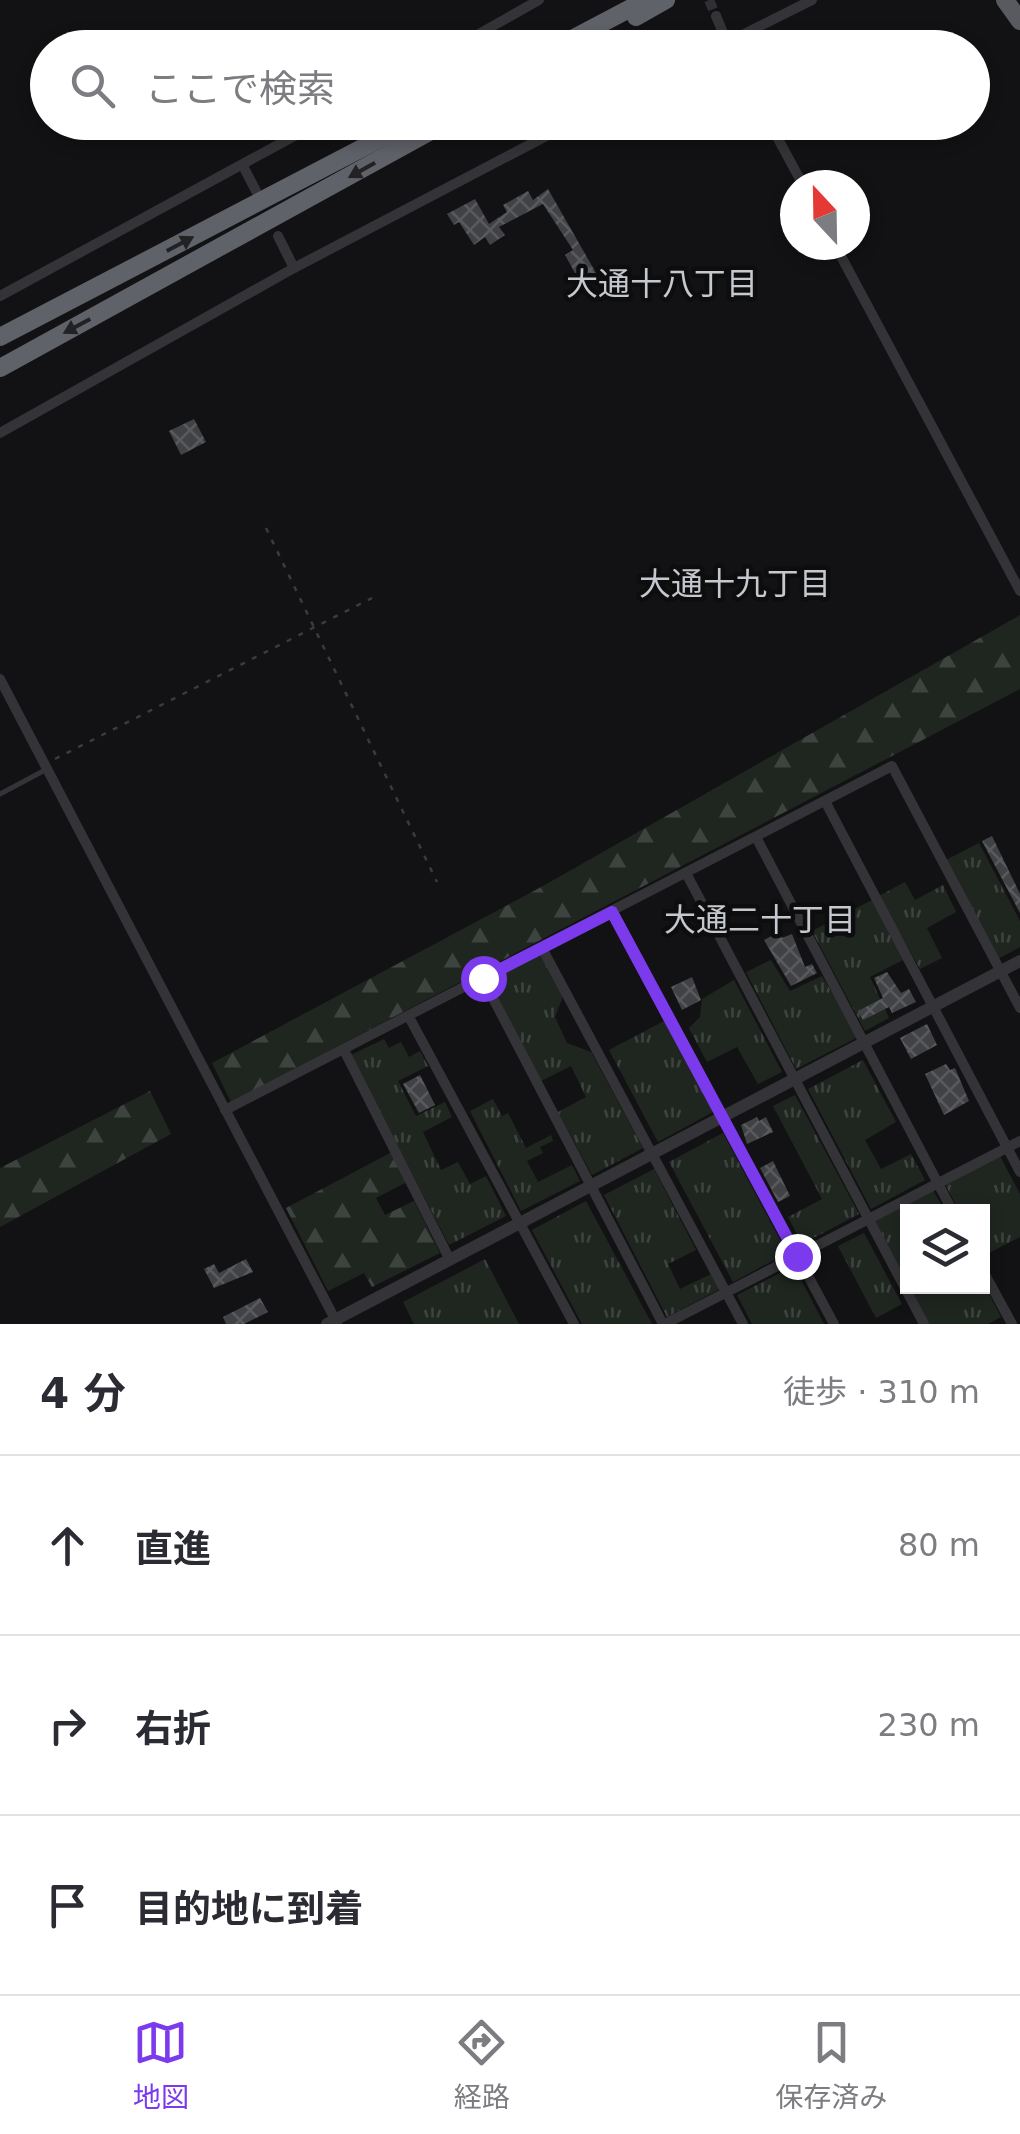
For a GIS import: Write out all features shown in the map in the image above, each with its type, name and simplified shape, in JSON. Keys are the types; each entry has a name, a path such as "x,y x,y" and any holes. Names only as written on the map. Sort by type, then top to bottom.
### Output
{"highway":[{"path":"589,30 646,0"},
{"path":"614,30 666,0"},
{"path":"1005,0 1020,20"},
{"path":"0,337 378,140"},
{"path":"0,368 414,140"}],"street":[{"path":"486,30 539,0"},
{"path":"755,30 812,0"},
{"path":"716,16 720,30"},
{"path":"0,296 288,140"},
{"path":"0,433 294,268 539,140"},
{"path":"779,140 795,170"},
{"path":"243,166 256,191"},
{"path":"278,236 294,268"},
{"path":"843,260 1020,590"},
{"path":"0,679 333,1323 1020,961"},
{"path":"225,1110 892,766 1020,1008"},
{"path":"825,801 1020,1172"},
{"path":"756,837 949,1204"},
{"path":"686,874 924,1324"},
{"path":"612,912 834,1324"},
{"path":"542,948 743,1324"},
{"path":"483,978 664,1324 1020,1140"},
{"path":"409,1017 574,1324"},
{"path":"344,1050 450,1260"},
{"path":"990,1282 1012,1322"}],"lane":[{"path":"0,794 46,767"}],"path":[{"path":"266,528 437,882"},
{"path":"46,767 372,598"}],"green space":[{"path":"1020,615 1020,689 231,1102 212,1063 543,886"},
{"path":"979,843 1020,921 1020,947 998,959 946,860"},
{"path":"905,882 915,900 943,885 956,912 927,928 942,958 920,969 879,896"},
{"path":"872,900 903,960 870,977 889,1018 865,1031 812,931"},
{"path":"542,954 563,996 555,1017 567,1043 591,1052 643,1148 592,1175 558,1112 586,1097 571,1066 541,1081 490,981"},
{"path":"771,960 790,991 822,976 858,1037 796,1069 746,972"},
{"path":"734,980 782,1072 758,1084 737,1047 707,1062 689,1028 700,1017 702,999"},
{"path":"664,1021 713,1112 658,1142 609,1050"},
{"path":"384,1039 389,1048 401,1042 409,1057 420,1051 428,1066 398,1081 416,1116 445,1102 452,1117 423,1132 441,1170 458,1162 470,1184 486,1176 506,1216 449,1245 351,1055"},
{"path":"863,1060 896,1122 865,1140 881,1169 911,1154 925,1180 871,1209 808,1089"},
{"path":"150,1091 171,1134 0,1227 0,1168"},
{"path":"795,1095 859,1214 802,1244 788,1217 822,1199 773,1106"},
{"path":"493,1099 502,1116 508,1113 526,1148 551,1135 553,1141 540,1147 543,1153 527,1161 538,1182 572,1165 580,1181 521,1211 470,1111"},
{"path":"723,1133 787,1253 733,1282 669,1162"},
{"path":"392,1152 407,1182 376,1198 385,1215 414,1201 440,1253 372,1287 364,1273 328,1291 286,1208"},
{"path":"1000,1156 1020,1194 1020,1237 990,1252 990,1204 955,1204 945,1184"},
{"path":"654,1169 696,1250 668,1264 680,1289 711,1274 720,1289 667,1317 604,1195"},
{"path":"933,1190 941,1204 907,1204"},
{"path":"586,1201 652,1324 582,1324 532,1230"},
{"path":"900,1208 900,1269 875,1221"},
{"path":"864,1233 902,1304 876,1318 838,1246"},
{"path":"485,1259 519,1324 414,1324 403,1302"},
{"path":"794,1266 824,1324 752,1324 737,1295"},
{"path":"914,1294 989,1294 1001,1317 988,1324 929,1324"}],"building":[{"path":"548,189 596,273 580,282 565,255 573,250 543,204 499,227 505,235 490,245 485,237 474,245 459,222 454,225 447,214 475,199 489,224 507,212 503,205 528,191 533,200"},
{"path":"194,419 206,442 181,455 169,431"},
{"path":"992,836 1020,894 1020,913 982,841"},
{"path":"779,932 782,938 792,934 805,967 812,964 817,973 791,986 764,940"},
{"path":"887,972 901,993 909,989 916,1002 892,1013 889,1007 863,1020 858,1011 883,998 874,978"},
{"path":"692,977 701,1000 682,1010 671,987"},
{"path":"927,1024 937,1045 911,1059 900,1038"},
{"path":"946,1064 950,1070 955,1068 969,1101 944,1115 925,1074"},
{"path":"420,1075 435,1105 419,1113 403,1084"},
{"path":"757,1117 759,1121 766,1117 773,1132 747,1144 741,1125"},
{"path":"773,1161 790,1196 778,1202 760,1168"},
{"path":"246,1259 253,1272 214,1288 204,1269 214,1264 219,1273"},
{"path":"260,1298 268,1312 244,1324 226,1324 223,1317"}],"tunnel":[{"path":"709,0 716,16"}],"district":[{"name":"大通十八丁目","path":"662,284"},
{"name":"大通十九丁目","path":"735,584"},
{"name":"大通二十丁目","path":"760,920"}],"route":[{"path":"483,978 612,912 797,1256"}]}
